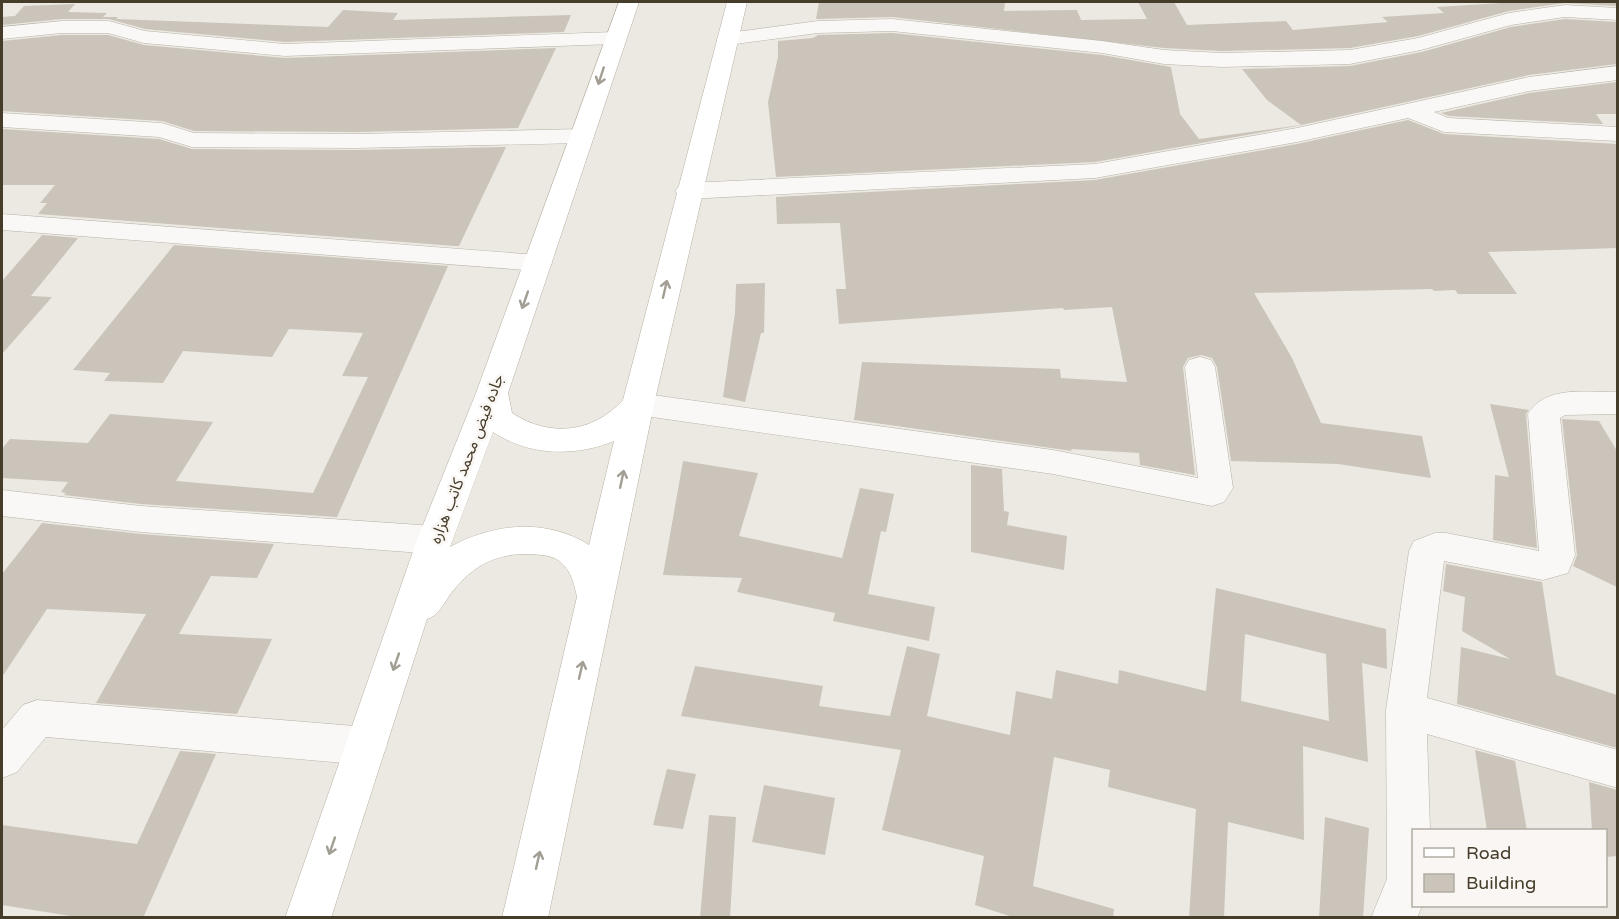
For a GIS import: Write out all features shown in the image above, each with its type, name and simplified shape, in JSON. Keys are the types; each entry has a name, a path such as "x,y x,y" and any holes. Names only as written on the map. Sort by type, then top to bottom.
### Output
{"main road":[{"name":"جاده فیض محمد کاتب هزاره","path":"308,918 435,540 492,393 614,38 629,2"},
{"path":"525,918 638,404 688,190 737,2"},
{"path":"492,393 496,419 512,431 544,441 583,438 615,426 638,404"},
{"path":"409,622 439,582 464,557 492,543 522,539 532,538 566,548 587,567 596,600"}],"street":[{"path":"62,27 83,8"},
{"path":"728,39 896,17 1164,57 1222,60 1350,57 1421,44 1509,19 1565,11 1617,14"},
{"path":"2,33 62,27 109,27 144,37 285,50 614,38"},
{"path":"688,190 931,181 1095,171 1297,135 1529,84 1617,73"},
{"path":"1411,110 1444,124 1617,134"},
{"path":"2,120 162,130 192,140 357,141 581,136"},
{"path":"2,222 538,263"},
{"path":"638,404 1053,462 1212,493 1216,488 1200,367"},
{"path":"1394,918 1409,879 1406,710 1427,551 1434,547 1446,547 1543,566 1555,563 1557,555 1544,414 1558,404 1617,403"},
{"path":"2,503 141,519 435,540"},
{"path":"1406,710 1617,769"},
{"path":"2,759 37,718 367,746"}],"building":[{"path":"819,2 1005,2 1004,11 1077,10 1081,20 1147,19 1138,2 1174,2 1187,25 1286,21 1293,30 1388,22 1382,17 1444,13 1437,7 1517,2 1617,2 1617,6 1565,3 1509,11 1418,36 1350,48 1222,51 1164,48 892,17 816,19"},
{"path":"75,4 68,12 107,13 103,17 118,17 116,19 328,27 343,10 398,13 393,20 571,15 564,32 285,42 145,29 109,19 62,19 2,25 2,17 15,16 24,6"},
{"path":"1565,19 1617,22 1617,64 1529,75 1297,126 1095,162 776,177 768,102 778,57 778,41 813,38 818,35 892,33 1102,55 1171,67 1180,114 1199,139 1301,125 1267,100 1242,69 1350,66 1422,52 1511,27"},
{"path":"62,35 108,35 144,45 285,58 556,48 518,128 357,132 194,131 162,121 2,111 2,41"},
{"path":"1617,82 1617,114 1596,114 1603,124 1449,116 1441,113 1529,93"},
{"path":"1408,120 1444,134 1617,144 1617,248 1488,252 1517,294 1458,294 1455,290 1434,291 1432,289 1254,293 1292,358 1321,423 1422,436 1431,478 1338,464 1231,461 1217,367 1212,358 1201,355 1188,358 1183,367 1195,475 1140,465 1139,453 1071,449 1072,451 854,420 862,362 1060,369 1061,378 1127,382 1112,307 1064,310 1063,308 839,324 836,289 846,289 840,223 777,224 776,197 1095,180 1297,144"},
{"path":"2,129 159,139 192,149 357,150 506,147 459,246 455,246 38,214 47,203 40,203 55,185 2,185"},
{"path":"42,235 78,238 31,296 52,297 2,354 2,281"},
{"path":"174,245 448,266 337,517 141,504 64,495 66,493 61,492 68,482 2,478 2,449 10,439 88,443 110,414 213,422 176,481 313,493 368,377 342,376 363,333 289,329 272,357 183,351 163,383 104,381 110,373 73,370"},
{"path":"765,283 764,333 761,333 745,402 723,397 735,313 736,284"},
{"path":"1490,404 1529,410 1526,414 1537,548 1493,540 1495,475 1509,477"},
{"path":"1562,419 1599,421 1617,451 1617,587 1573,566 1577,555"},
{"path":"683,461 758,473 739,536 842,558 860,488 894,494 886,532 881,531 868,594 935,607 929,641 833,621 835,613 737,592 742,578 663,575"},
{"path":"971,465 1002,469 1004,511 1009,512 1007,525 1067,536 1064,570 971,552"},
{"path":"42,523 141,534 274,544 257,578 211,576 179,634 272,639 237,714 96,703 146,614 47,609 2,677 2,574"},
{"path":"1446,564 1542,582 1556,675 1617,695 1617,748 1457,704 1461,647 1510,659 1462,631 1465,597 1443,591"},
{"path":"1216,588 1386,629 1387,669 1362,663 1368,762 1303,746 1304,840 1228,822 1224,918 1189,918 1196,809 1108,787 1110,770 1054,757 1033,886 1114,909 1113,918 1016,918 975,905 984,856 882,830 901,750 681,716 695,666 823,686 819,706 890,716 907,646 940,654 927,716 1010,735 1016,691 1052,699 1056,670 1118,684 1119,670 1206,691","holes":["1245,634 1326,654 1329,721 1241,701"]},
{"path":"1475,750 1515,761 1527,829 1487,829"},
{"path":"180,751 216,754 143,918 83,918 2,905 2,825 137,844"},
{"path":"667,769 696,774 683,829 653,825"},
{"path":"1589,782 1617,790 1617,856 1607,857 1607,829 1592,829"},
{"path":"764,785 835,798 825,855 752,842"},
{"path":"709,815 736,817 730,918 700,918"},
{"path":"1325,817 1369,828 1363,918 1319,918"}]}
